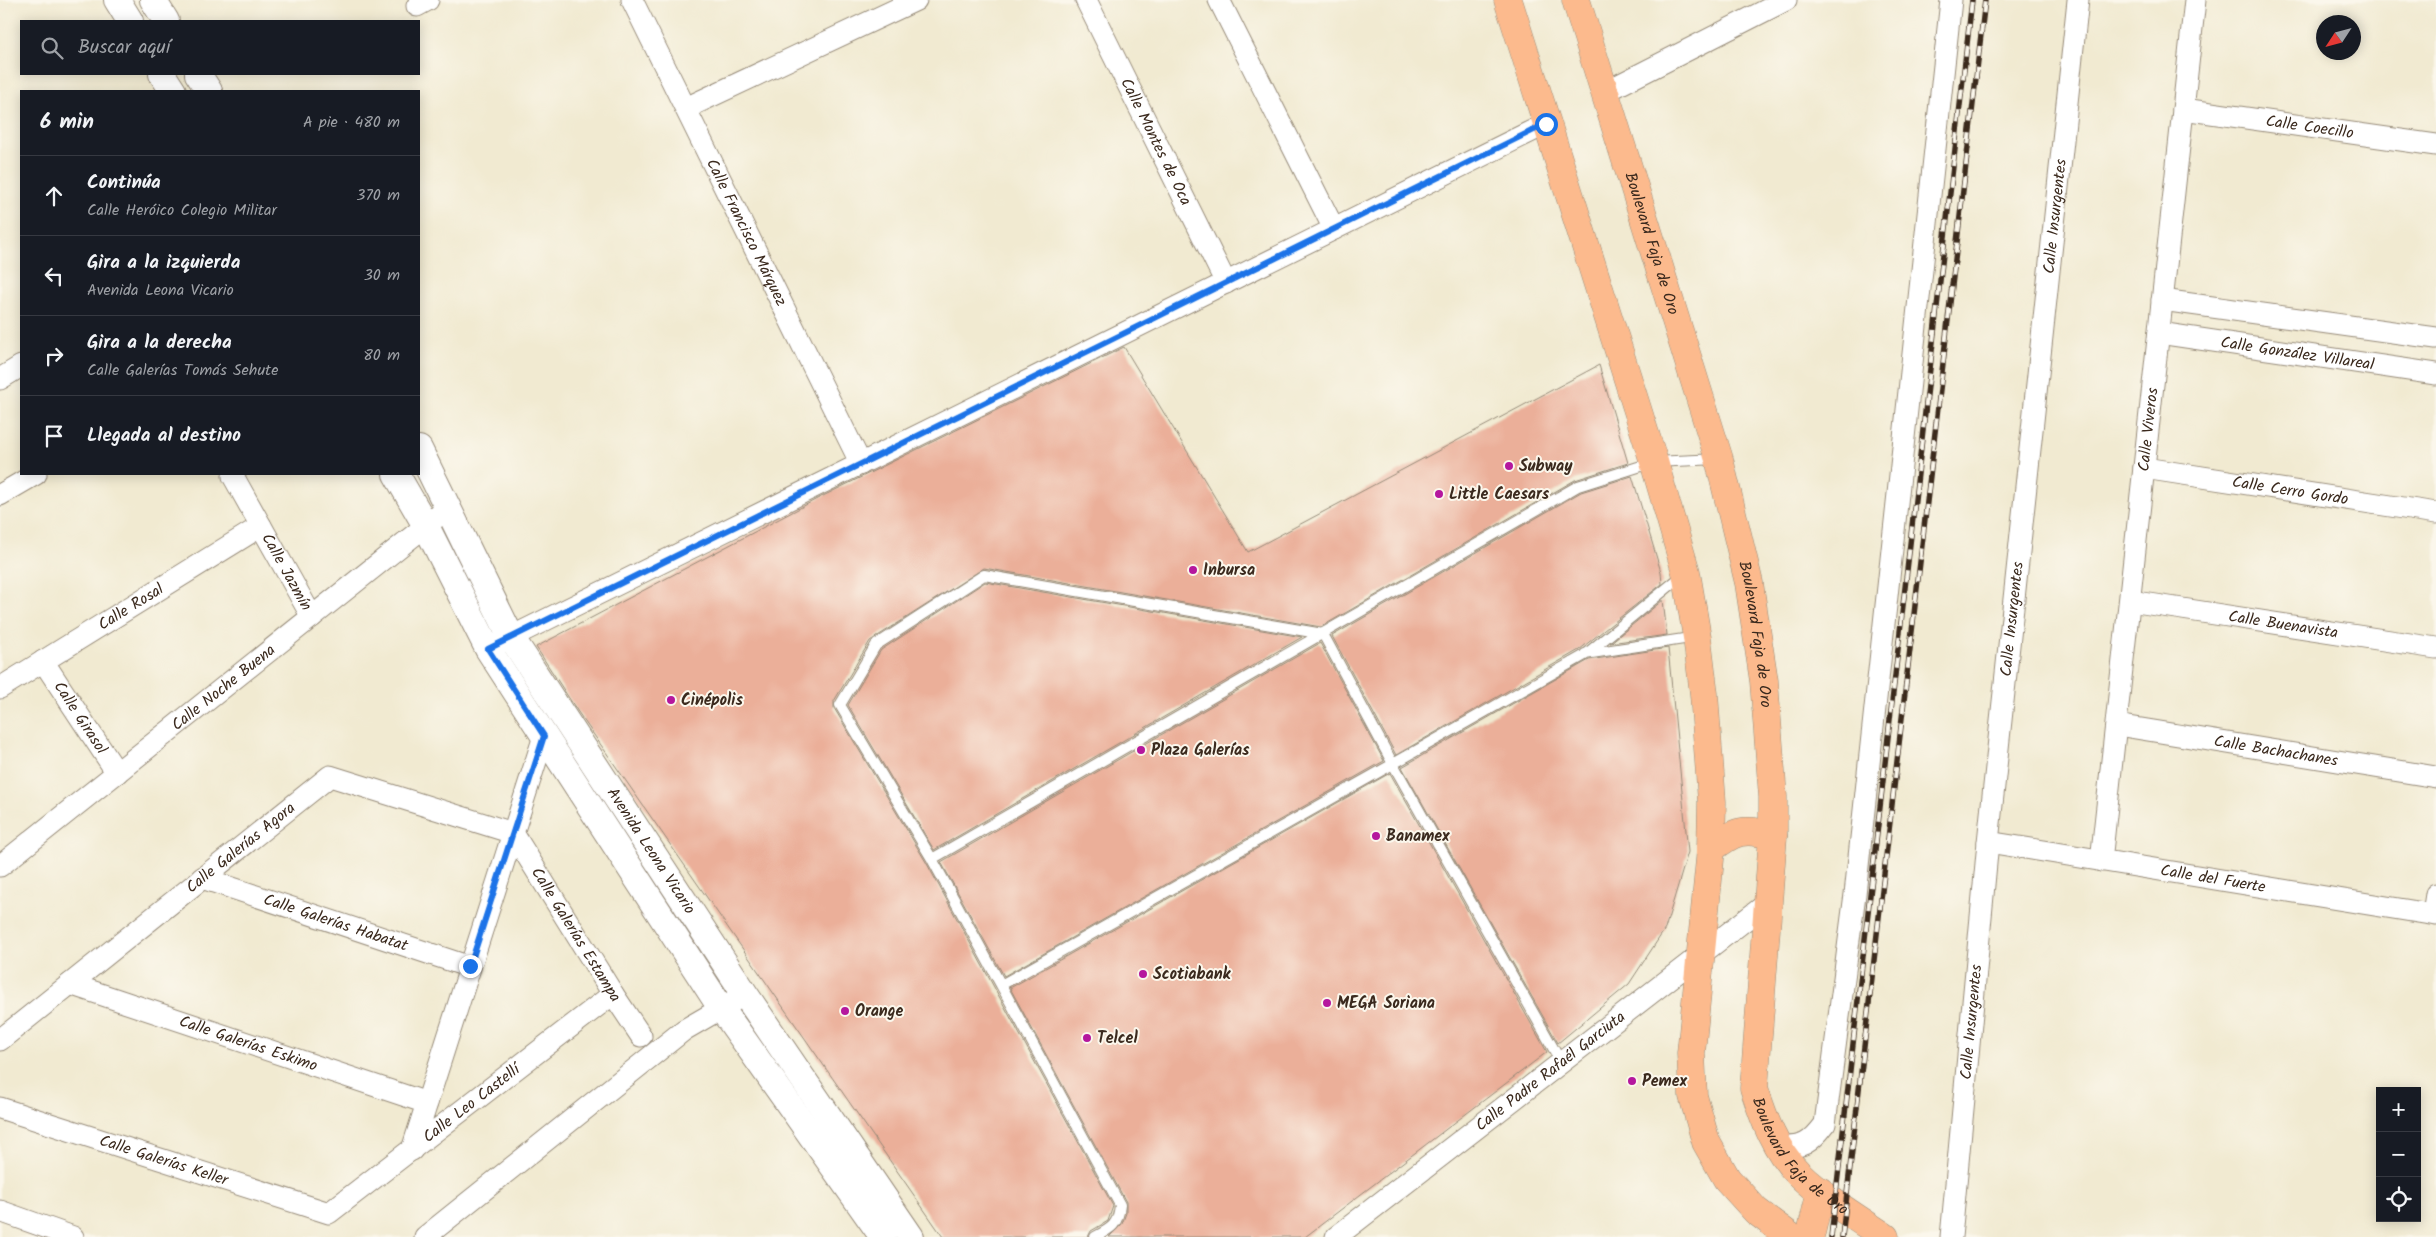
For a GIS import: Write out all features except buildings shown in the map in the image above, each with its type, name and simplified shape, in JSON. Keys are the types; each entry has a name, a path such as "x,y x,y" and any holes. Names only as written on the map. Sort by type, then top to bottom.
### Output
{"main road":[{"path":"1508,0 1654,462 1686,572 1697,636 1712,792 1711,849 1691,1053 1692,1096 1706,1142 1727,1179 1756,1211 1791,1237"},
{"name":"Boulevard Faja de Oro","path":"1576,0 1719,459 1749,582 1764,681 1773,797 1772,836 1754,1088 1764,1119 1778,1147 1798,1173 1885,1237"},
{"path":"1711,849 1729,835 1754,830 1772,836"},
{"path":"1810,1237 1821,1191"}],"street":[{"path":"117,0 129,20"},
{"path":"153,0 165,20"},
{"name":"Calle Francisco Márquez","path":"632,0 861,464"},
{"path":"686,108 916,0"},
{"name":"Calle Montes de Oca","path":"1086,0 1226,282"},
{"path":"1219,0 1334,229"},
{"path":"1605,92 1786,0"},
{"path":"1778,1147 1797,1147 1814,1139 1825,1124 1854,894 1950,0"},
{"name":"Calle Insurgentes","path":"1951,1237 1988,842 2078,0"},
{"name":"Calle Viveros","path":"2102,861 2195,0"},
{"path":"163,75 172,90"},
{"path":"199,75 208,90"},
{"name":"Calle Coecillo","path":"2183,109 2436,145"},
{"path":"488,649 1546,124"},
{"name":"Calle González Villareal","path":"2162,300 2436,338"},
{"name":"Calle González Villareal","path":"2159,333 2436,374"},
{"path":"0,378 20,367"},
{"name":"Avenida Leona Vicario","path":"420,451 511,637 745,994 911,1237"},
{"name":"Calle Cerro Gordo","path":"2144,468 2436,513"},
{"path":"0,495 34,475"},
{"name":"Avenida Leona Vicario","path":"397,475 426,526 488,649 721,1008 883,1237"},
{"name":"Calle Jazmín","path":"233,476 312,617"},
{"name":"Calle Noche Buena","path":"0,866 448,508"},
{"name":"Calle Rosal","path":"0,688 261,526"},
{"name":"Calle Buenavista","path":"2130,601 2436,648"},
{"name":"Calle Girasol","path":"43,661 117,773"},
{"name":"Calle Bachachanes","path":"2116,724 2436,777"},
{"path":"412,1150 544,736"},
{"name":"Calle Galerías Agora","path":"0,1040 330,776 513,833"},
{"name":"Calle Galerías Estampa","path":"513,833 612,994 641,1036"},
{"name":"Calle del Fuerte","path":"1988,842 2102,861 2435,908"},
{"name":"Calle Galerías Habatat","path":"202,878 470,966"},
{"name":"Calle Padre Rafaél Garciuta","path":"1336,1237 1766,904"},
{"name":"Calle Galerías Eskimo","path":"70,984 427,1102"},
{"name":"Calle Leo Castellí","path":"329,1214 612,994"},
{"path":"425,1237 684,1030 745,994"},
{"name":"Calle Galerías Keller","path":"0,1108 329,1214"},
{"path":"0,1211 73,1237"}],"lane":[{"path":"932,859 1578,486 1654,462 1719,459"},
{"path":"1001,985 1584,655 1686,572"},
{"path":"1095,1237 1110,1229 1119,1220 1120,1205 932,859 840,705 876,645 984,575 1323,634"},
{"path":"1323,634 1393,764 1562,1062"},
{"path":"1584,655 1697,636"}],"railway":[{"path":"1831,1237 1972,0"},
{"path":"1842,1237 1985,0"}],"place":[{"name":"Subway","path":"1509,466"},
{"name":"Little Caesars","path":"1439,494"},
{"name":"Inbursa","path":"1193,570"},
{"name":"Cinépolis","path":"671,700"},
{"name":"Plaza Galerías","path":"1141,750"},
{"name":"Banamex","path":"1376,836"},
{"name":"Scotiabank","path":"1143,974"},
{"name":"MEGA Soriana","path":"1327,1003"},
{"name":"Orange","path":"845,1011"},
{"name":"Telcel","path":"1087,1038"},
{"name":"Pemex","path":"1632,1081"}],"route":[{"path":"470,966 544,736 488,649 1546,124"}]}
